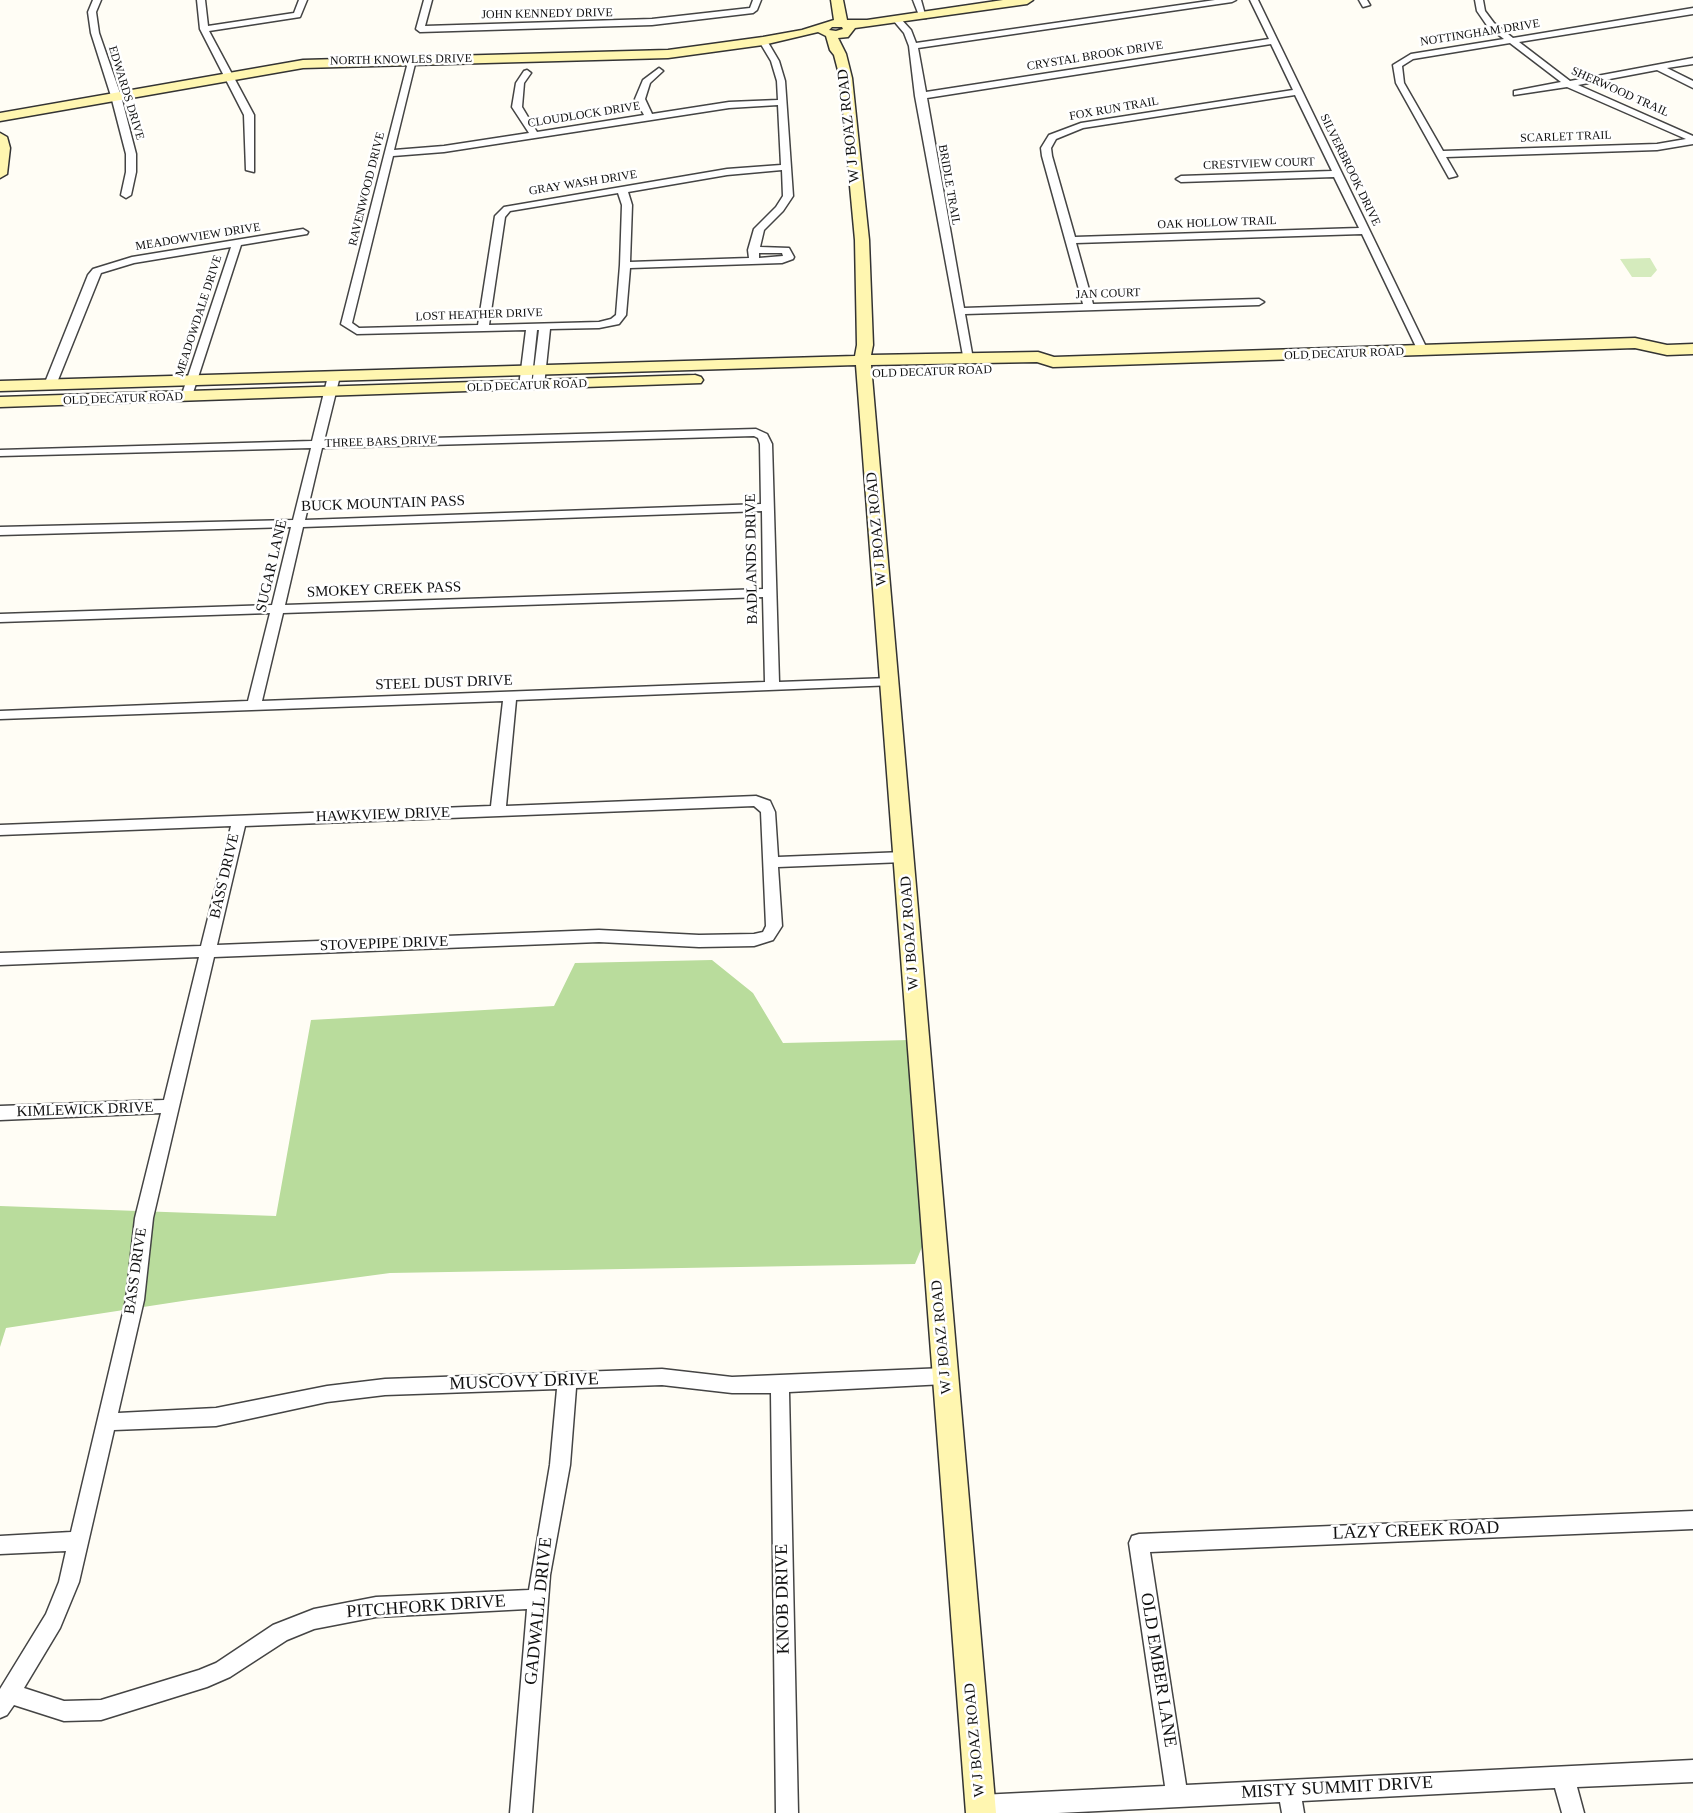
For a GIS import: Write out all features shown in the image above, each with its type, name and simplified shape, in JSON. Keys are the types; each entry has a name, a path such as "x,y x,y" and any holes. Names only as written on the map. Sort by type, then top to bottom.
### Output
{"main road":[{"name":"W J BOAZ ROAD","path":"830,0 836,29 845,50 840,54 846,78 862,240 865,345 863,368 890,682 980,1809"},
{"name":"W J BOAZ ROAD","path":"836,29 837,0"},
{"name":"NORTH KNOWLES DRIVE","path":"0,117 311,63 668,54 1027,0"},
{"path":"0,137 2,148 0,174"},
{"name":"OLD DECATUR ROAD","path":"1635,343 1656,336 1693,336"},
{"name":"OLD DECATUR ROAD","path":"863,368 968,359 1038,356 1053,362 1635,343 1667,350 1693,349"},
{"name":"OLD DECATUR ROAD","path":"0,386 334,376 533,378 863,368 1042,369 1053,362"},
{"name":"OLD DECATUR ROAD","path":"0,402 330,393 533,378"}],"street":[{"name":"EDWARDS DRIVE","path":"97,0 92,12 95,33 116,96 131,154 131,172 126,195"},
{"path":"201,0 204,29 249,115 251,170"},
{"path":"204,29 297,15 303,0"},
{"name":"JOHN KENNEDY DRIVE","path":"428,0 420,29 652,22 753,10 757,0"},
{"path":"917,0 923,16"},
{"path":"913,46 1232,0"},
{"name":"SILVERBROOK DRIVE","path":"1254,0 1423,351"},
{"name":"SHERWOOD TRAIL","path":"1479,0 1481,11 1491,25 1567,83 1693,140"},
{"name":"NOTTINGHAM DRIVE","path":"1452,176 1400,82 1396,65 1411,57 1693,11"},
{"name":"BRIDLE TRAIL","path":"898,20 908,32 913,46 920,96 968,359"},
{"path":"622,189 627,205 624,265 754,255 755,239 759,230 780,209 788,196 783,102 779,72 764,41"},
{"name":"CRYSTAL BROOK DRIVE","path":"920,96 1274,41"},
{"name":"RAVENWOOD DRIVE","path":"346,324 412,60"},
{"path":"1517,93 1656,66 1693,61"},
{"path":"1656,66 1693,85"},
{"path":"650,118 640,99 646,82 659,71"},
{"path":"527,73 520,83 517,107 534,136"},
{"name":"FOX RUN TRAIL","path":"1089,307 1047,156 1046,148 1052,136 1081,126 1298,92"},
{"name":"CLOUDLOCK DRIVE","path":"389,153 444,150 743,104 783,102"},
{"name":"SCARLET TRAIL","path":"1440,154 1658,147 1693,140"},
{"name":"GRAY WASH DRIVE","path":"483,328 501,213 512,207 726,172 786,168"},
{"name":"CRESTVIEW COURT","path":"1181,179 1338,174"},
{"name":"OAK HOLLOW TRAIL","path":"1070,240 1365,231"},
{"name":"MEADOWVIEW DRIVE","path":"50,385 93,275 97,271 132,260 303,232"},
{"name":"MEADOWDALE DRIVE","path":"187,397 237,243"},
{"name":"LOST HEATHER DRIVE","path":"346,324 358,331 545,327 599,325 615,322 622,315 624,265"},
{"name":"JAN COURT","path":"959,310 1259,302"},
{"path":"532,327 533,378"},
{"path":"533,378 545,327"},
{"name":"SUGAR LANE","path":"254,705 279,609 334,376"},
{"name":"THREE BARS DRIVE","path":"0,454 749,432 761,434"},
{"name":"BADLANDS DRIVE","path":"761,434 766,444 772,686"},
{"name":"BUCK MOUNTAIN PASS","path":"0,531 768,507"},
{"name":"SMOKEY CREEK PASS","path":"0,618 769,593"},
{"name":"STEEL DUST DRIVE","path":"0,715 890,682"},
{"path":"498,811 510,696"},
{"name":"HAWKVIEW DRIVE","path":"0,830 756,801 765,805 768,812 771,862"},
{"name":"BASS DRIVE","path":"4,1700 53,1621 63,1600 79,1541 136,1294 144,1218 239,821"},
{"path":"771,862 904,857"},
{"name":"STOVEPIPE DRIVE","path":"0,959 599,936 715,941 754,940 768,936 774,926 771,862"},
{"name":"KIMLEWICK DRIVE","path":"0,1113 170,1106"},
{"name":"MUSCOVY DRIVE","path":"106,1422 216,1417 355,1390 662,1377 732,1385 945,1376"},
{"name":"GADWALL DRIVE","path":"521,1813 540,1575 560,1465 567,1381"},
{"name":"KNOB DRIVE","path":"780,1384 787,1813"},
{"name":"LAZY CREEK ROAD","path":"1139,1543 1693,1520"},
{"path":"0,1545 79,1541"},
{"name":"OLD EMBER LANE","path":"1139,1543 1177,1796"},
{"name":"PITCHFORK DRIVE","path":"4,1700 64,1711 101,1710 200,1680 230,1666 280,1632 314,1619 376,1607 538,1599"},
{"name":"MISTY SUMMIT DRIVE","path":"980,1809 1177,1796 1693,1771"},
{"path":"1562,1777 1573,1813"},
{"path":"1289,1791 1294,1813"}],"green space":[{"path":"1650,258 1657,270 1651,277 1632,277 1620,259"},
{"path":"712,960 753,993 783,1043 910,1040 924,1242 915,1264 390,1273 189,1300 6,1328 0,1347 0,1206 276,1216 311,1020 554,1006 575,963"}]}
